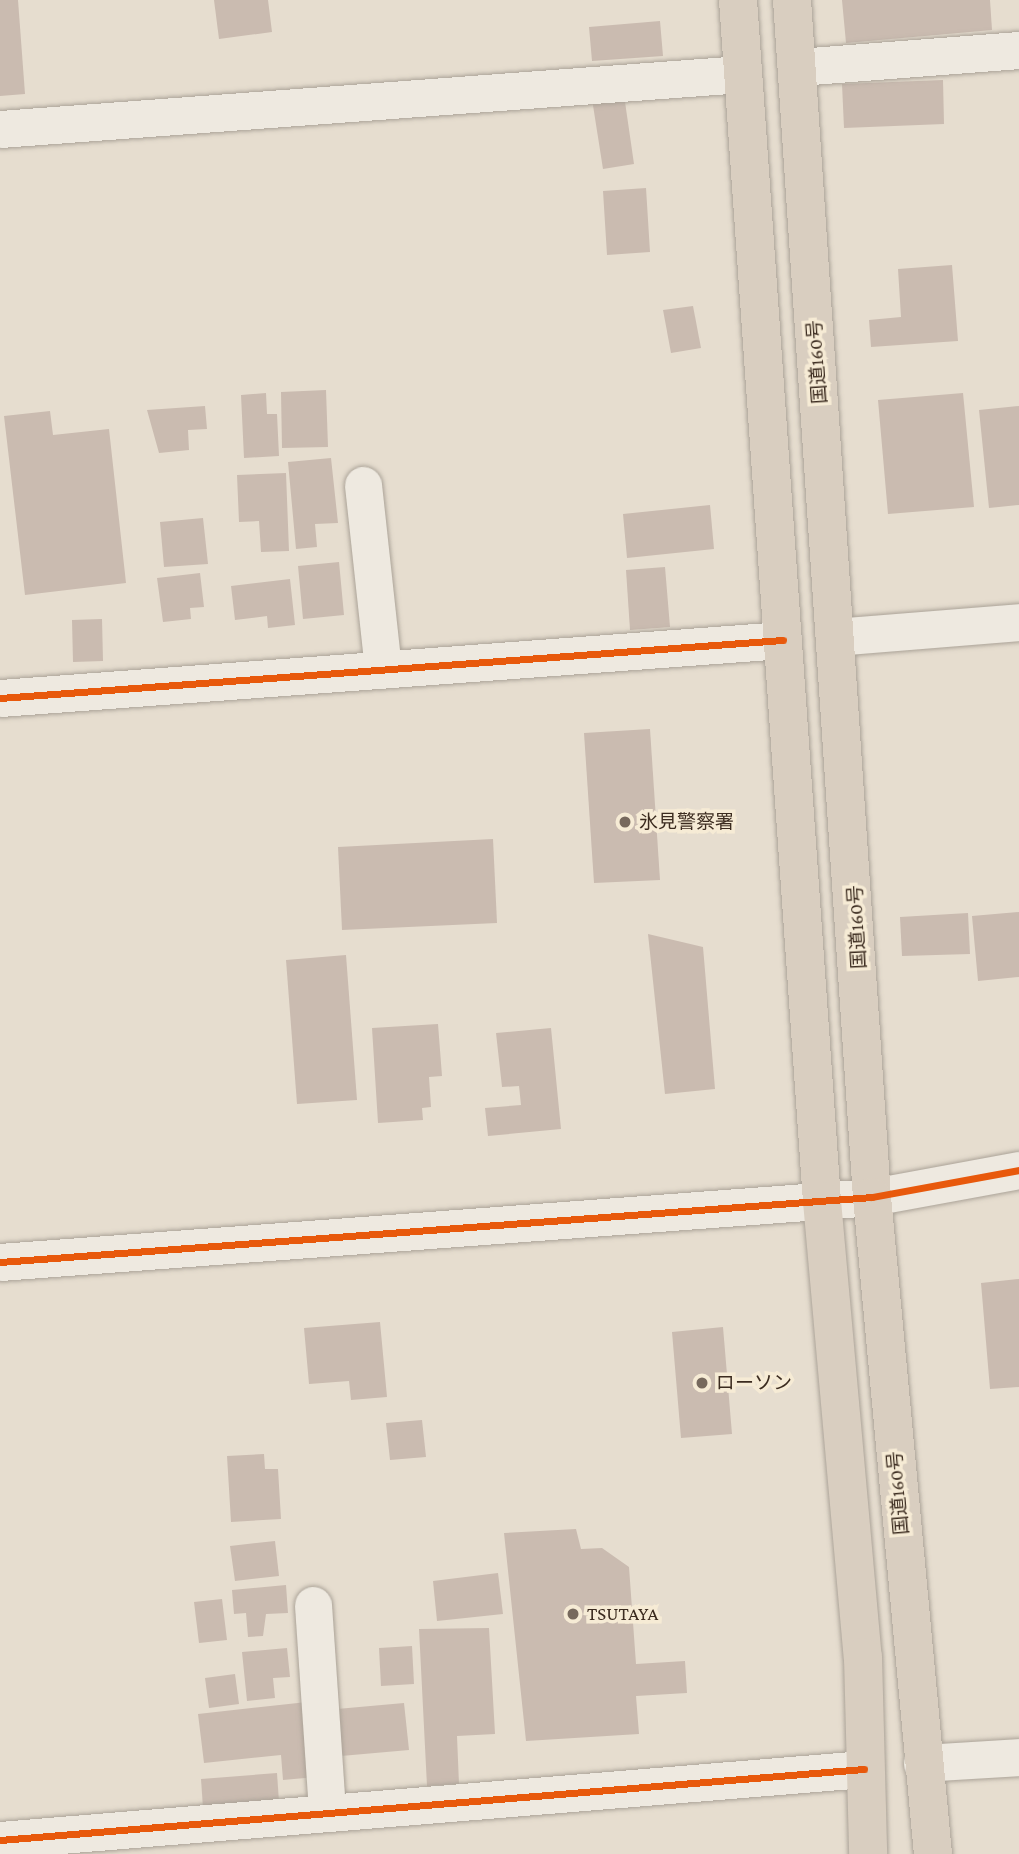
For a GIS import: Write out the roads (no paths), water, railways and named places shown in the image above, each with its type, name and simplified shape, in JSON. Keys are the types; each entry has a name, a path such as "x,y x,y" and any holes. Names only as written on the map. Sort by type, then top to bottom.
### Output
{"highway":[{"path":"738,0 741,74 822,1201 863,1657 868,1854"},
{"name":"国道160号","path":"792,0 872,1197 922,1763 933,1854"}],"street":[{"path":"798,67 1019,50"},
{"path":"0,129 741,74"},
{"path":"363,485 383,669"},
{"path":"834,637 1019,622"},
{"path":"0,698 783,640"},
{"path":"0,1262 872,1197 1019,1170"},
{"path":"313,1605 327,1813"},
{"path":"922,1763 1019,1757"},
{"path":"0,1839 864,1769"}],"place":[{"name":"氷見警察署","path":"625,822"},
{"name":"ローソン","path":"702,1383"},
{"name":"TSUTAYA","path":"573,1614"}]}
